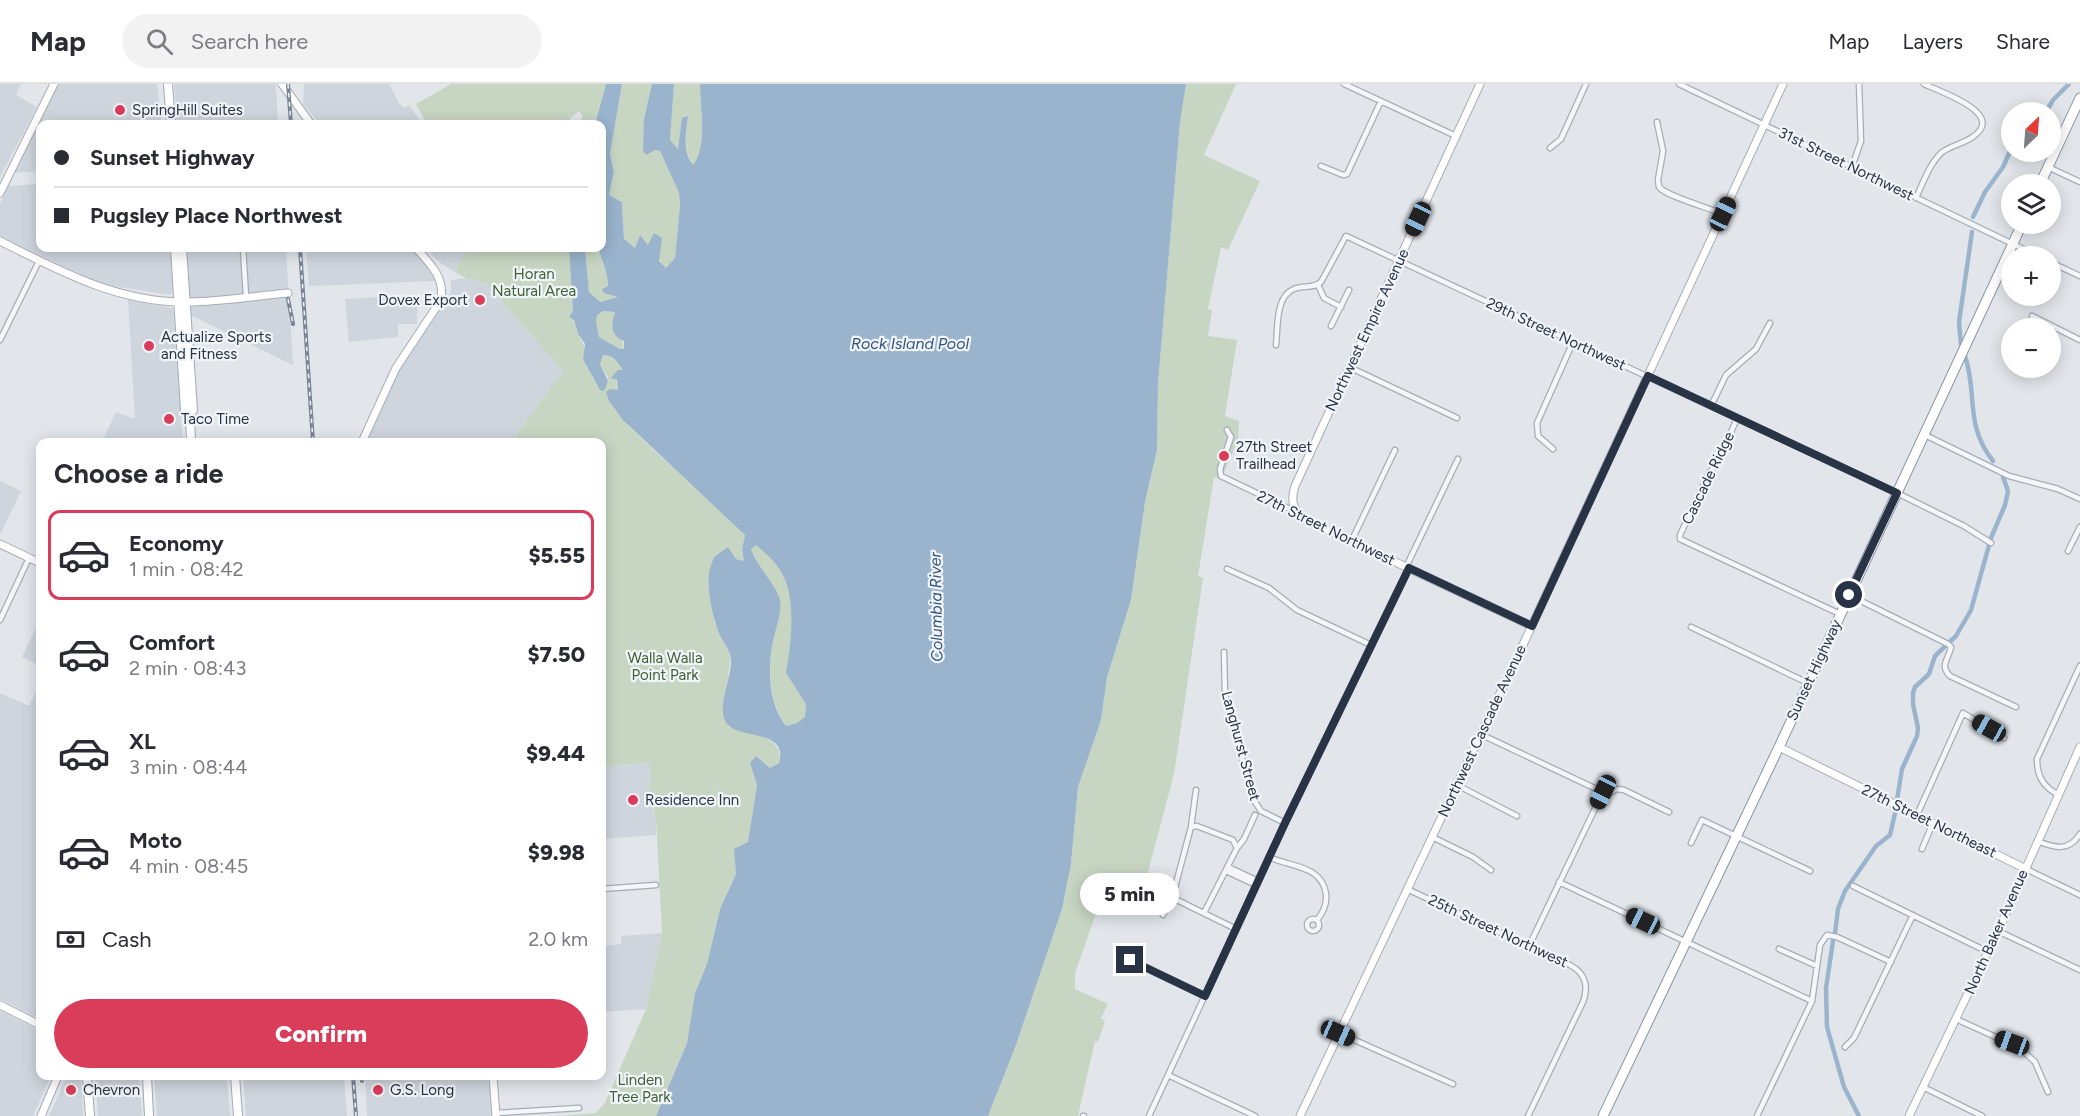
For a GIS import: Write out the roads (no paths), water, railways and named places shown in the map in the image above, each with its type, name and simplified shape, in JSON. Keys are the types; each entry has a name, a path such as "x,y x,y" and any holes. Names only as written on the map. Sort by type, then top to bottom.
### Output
{"highway":[{"path":"2045,174 2080,98"},
{"name":"Sunset Highway","path":"1603,1116 1779,747 2017,234"}],"main road":[{"path":"168,84 171,120"},
{"path":"176,252 193,410 190,415 191,438"},
{"path":"182,252 182,302"},
{"path":"87,1080 90,1116"},
{"path":"147,1080 149,1116"},
{"path":"235,1080 238,1116"}],"street":[{"path":"36,120 54,84"},
{"path":"282,84 308,120"},
{"path":"1344,84 1456,136"},
{"name":"Northwest Empire Avenue","path":"1296,512 1292,500 1295,486 1480,84"},
{"path":"1550,148 1560,139 1586,84"},
{"name":"31st Street Northwest","path":"1679,84 2016,246"},
{"name":"Northwest Cascade Avenue","path":"1300,1116 1532,626 1783,84"},
{"path":"1852,167 1861,141 1859,84"},
{"path":"1916,198 1940,155 1975,136 1982,123 1980,114 1973,107 1924,84"},
{"path":"1321,166 1343,175 1347,174 1381,101"},
{"path":"0,193 36,120"},
{"path":"1657,123 1663,151 1659,187 1665,193 1723,214"},
{"path":"2048,167 2080,182"},
{"name":"29th Street Northwest","path":"1318,285 1325,278 1346,236 1897,493 1964,526 1991,543"},
{"path":"0,241 104,290 182,302 288,293"},
{"path":"243,252 246,296"},
{"path":"364,438 396,368 438,307 443,293 441,279 419,252"},
{"path":"0,340 39,261"},
{"path":"2061,267 2080,276"},
{"path":"1276,345 1281,307 1285,297 1293,289 1318,285 1324,298 1341,307"},
{"path":"1331,326 1349,290"},
{"path":"2032,316 2080,340"},
{"path":"1711,406 1726,375 1756,349 1770,323"},
{"path":"1553,449 1538,436 1537,423 1573,342"},
{"path":"1349,367 1457,418"},
{"name":"Cascade Ridge","path":"1737,418 1719,461 1709,473 1680,538 1840,614"},
{"name":"27th Street Northwest","path":"1227,430 1231,437 1221,473 1225,478 1296,512 1310,522 1351,542 1532,626"},
{"path":"1924,435 2009,476 2058,489 2080,499"},
{"path":"1351,542 1395,450"},
{"path":"1149,1116 1458,459"},
{"path":"2068,551 2080,527"},
{"path":"0,544 36,561"},
{"path":"0,620 3,608 29,558"},
{"path":"1227,568 1269,588 1297,610 1371,645"},
{"path":"1849,595 1948,644 1951,647 1944,665 1945,671 1950,676 2016,707"},
{"path":"1691,627 1808,683"},
{"name":"Langhurst Street","path":"1224,652 1225,695 1255,802 1260,811 1285,823"},
{"path":"2058,795 2042,782 2038,775 2037,759 2080,666"},
{"path":"1917,815 1963,713 2004,738"},
{"path":"1480,734 1607,794 1617,789 1624,790 1669,812"},
{"name":"27th Street Northeast","path":"1779,747 2080,895"},
{"name":"North Baker Avenue","path":"1909,1116 1998,931 2024,868 2080,747"},
{"path":"2072,764 2080,767"},
{"path":"1457,785 1516,816"},
{"path":"1175,899 1174,891 1191,827 1196,790"},
{"path":"1529,946 1603,792"},
{"path":"1204,913 1255,815"},
{"path":"1691,843 1702,820 1810,871"},
{"path":"1922,849 1933,823"},
{"path":"1191,827 1197,826 1233,840 1238,848"},
{"path":"2037,841 2066,847 2074,844 2080,834"},
{"path":"1432,837 1473,857 1491,870"},
{"path":"1269,857 1282,863 1303,867 1319,878 1326,893 1326,902 1317,920"},
{"path":"1227,869 1257,883"},
{"path":"1559,882 1812,1000"},
{"path":"606,889 656,885"},
{"path":"1853,886 1988,951"},
{"name":"25th Street Northwest","path":"1407,889 1576,968 1585,979 1586,989 1583,1002 1528,1116"},
{"path":"1175,899 1236,929"},
{"path":"1163,915 1169,902 1175,899"},
{"path":"1845,1047 1854,1038 1913,915"},
{"path":"1998,931 2080,970"},
{"path":"1758,1116 1815,994 1817,966 1823,939 1831,935 1891,962"},
{"path":"1779,949 1817,966"},
{"path":"1119,955 1205,996"},
{"path":"0,1005 36,1022"},
{"path":"1956,1018 2020,1048 2035,1062 2048,1092"},
{"path":"1338,1033 1453,1084"},
{"path":"1168,1075 1255,1116"},
{"path":"41,1116 56,1080"},
{"path":"493,1080 496,1114 579,1108"},
{"path":"1923,1087 1982,1116"}],"water":[{"name":"Rock Island Pool","path":"606,84 622,84 610,154 614,172 609,195 622,202 624,239 635,248 640,235 648,245 654,233 662,238 659,261 666,268 675,258 680,205 679,193 660,151 655,150 646,155 643,151 644,119 652,84 674,84 670,140 678,149 682,118 688,116 686,148 693,165 698,157 702,137 700,84 1186,84 1180,122 1158,384 1157,450 1145,502 1131,600 1107,677 1101,720 1078,787 1071,864 1062,909 1016,1045 988,1116 656,1116 687,1043 695,993 707,964 720,909 736,874 734,849 748,842 757,785 750,763 756,756 770,768 779,763 780,752 771,740 734,729 724,719 723,702 731,658 719,633 713,612 709,573 714,557 728,547 736,559 744,561 742,549 745,535 623,420 609,401 606,392 610,389 618,390 617,380 611,378 618,370 623,370 617,362 612,357 603,355 600,364 608,381 604,391 600,390 583,359 585,344 578,334 574,320 569,317 573,310 569,252 585,252 589,292 600,302 618,297 604,293 602,289 608,286 599,252 606,252 606,120 596,120","holes":["603,311 615,312 613,329 616,336 624,341 624,349 599,337 597,315","756,545 779,568 786,583 791,608 790,649 786,673 806,704 805,717 797,723 786,726 772,696 770,672 780,602 776,590 751,549"]}],"waterway":[{"path":"2052,102 2069,84"},
{"path":"1973,217 1985,192 2005,162"},
{"path":"1961,345 1959,322 1972,232"},
{"path":"1965,356 1978,434 1993,461"},
{"path":"1897,800 1902,769 1917,736 1913,693 1915,687 1929,674 1935,656 1956,636 1971,610 1991,538 2005,505 2008,491 2003,477"},
{"path":"1835,933 1838,909 1845,891 1876,846 1890,835 1896,809"},
{"path":"1833,941 1826,988 1827,1027 1844,1087 1859,1116"}],"railway":[{"path":"288,84 291,120"},
{"path":"300,252 313,438"},
{"path":"288,299 293,324"},
{"path":"353,1080 356,1116"}],"place":[{"name":"SpringHill Suites","path":"120,110"},
{"name":"Dovex Export","path":"480,300"},
{"name":"Actualize Sports and Fitness","path":"149,346"},
{"name":"Taco Time","path":"169,419"},
{"name":"27th Street Trailhead","path":"1224,456"},
{"name":"Residence Inn","path":"633,800"},
{"name":"Chevron","path":"71,1090"},
{"name":"G.S. Long","path":"378,1090"}],"park label":[{"name":"Horan Natural Area","path":"534,282"},
{"name":"Walla Walla Point Park","path":"665,666"},
{"name":"Linden Tree Park","path":"640,1088"}],"water label":[{"name":"Columbia River","path":"936,607"}]}
